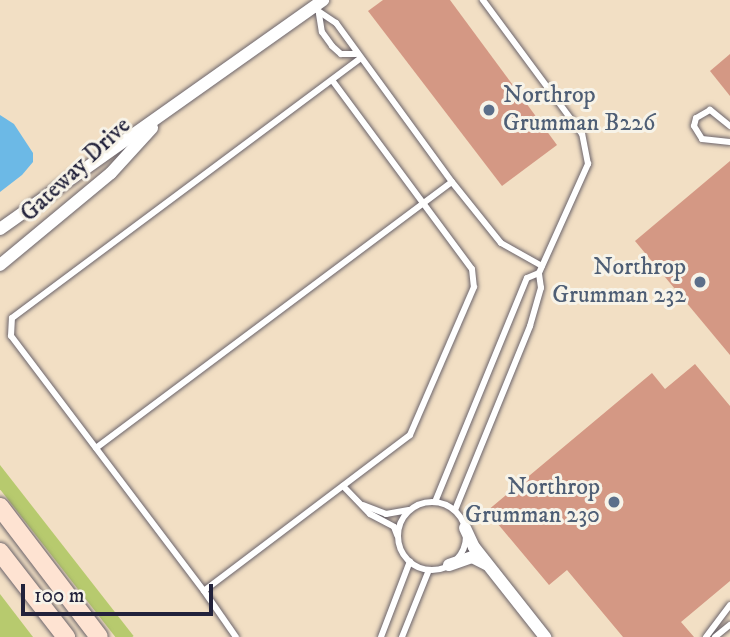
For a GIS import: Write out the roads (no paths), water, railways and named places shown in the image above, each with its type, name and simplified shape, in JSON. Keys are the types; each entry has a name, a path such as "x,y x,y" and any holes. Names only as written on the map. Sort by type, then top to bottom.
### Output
{"main road":[{"path":"0,507 99,637"},
{"path":"0,552 66,637"}],"street":[{"path":"159,119 319,7"},
{"name":"Gateway Drive","path":"0,229 159,119"},
{"name":"Gateway Drive","path":"0,265 111,173 159,119"},
{"path":"465,528 474,547 545,637"},
{"path":"449,565 472,557 492,567"}],"lane":[{"path":"455,510 530,326 541,288 540,269 567,203 585,174 586,144 483,0"},
{"path":"319,7 336,23 357,56 501,243 540,269"},
{"path":"319,7 322,32 332,46 341,54 357,56"},
{"path":"236,637 11,336 12,318 332,80 357,56"},
{"path":"204,591 410,435 474,287 472,270 332,80"},
{"path":"730,126 710,110 696,118 694,127 702,139 730,142"},
{"path":"96,448 452,182"},
{"path":"435,502 527,278 540,269"},
{"path":"343,486 361,505 394,527 410,561 429,570 449,565 463,549 465,528 455,510 435,502 386,514 361,505"},
{"path":"398,539 409,510"},
{"path":"381,637 410,561"},
{"path":"402,637 429,570"},
{"path":"706,637 730,604"},
{"path":"715,637 730,625"}],"water":[{"path":"0,115 14,124 33,153 33,162 22,175 0,192"}],"place":[{"name":"Northrop Grumman B226","path":"489,110"},
{"name":"Northrop Grumman 232","path":"700,282"},
{"name":"Northrop Grumman 230","path":"614,502"}]}
